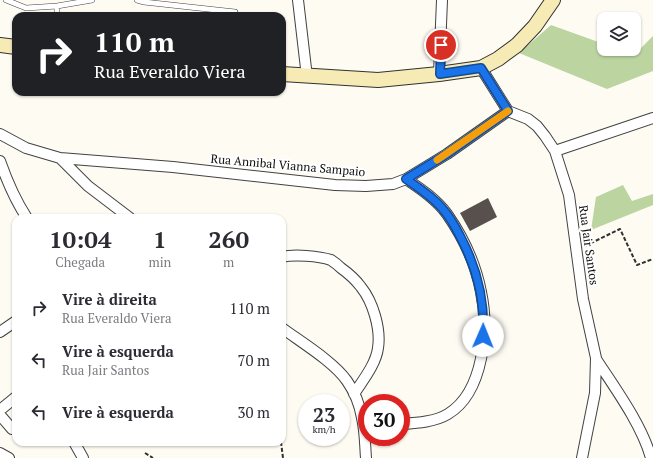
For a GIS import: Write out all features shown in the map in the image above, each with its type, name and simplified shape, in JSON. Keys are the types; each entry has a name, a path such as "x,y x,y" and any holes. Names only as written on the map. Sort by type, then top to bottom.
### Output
{"main road":[{"path":"286,74 307,77 378,80 440,74 481,68 498,59 517,45 536,26 550,1"},
{"path":"0,45 12,46"}],"street":[{"path":"298,0 307,77"},
{"path":"440,74 442,0"},
{"path":"481,68 508,111"},
{"name":"Rua Jair Santos","path":"508,111 528,118 537,126 555,151 569,195 583,299 596,358 594,399 582,458"},
{"name":"Rua Annibal Vianna Sampaio","path":"60,158 335,185 366,186 393,184 406,179 440,158 508,111"},
{"path":"555,151 653,118"},
{"path":"0,134 26,148 60,158 88,186 125,214"},
{"path":"0,161 7,182 24,214"},
{"path":"406,179 427,194 441,207 461,237 468,251 478,279 483,303 484,325 480,366 474,382 466,396 458,406 447,415 410,424"},
{"path":"286,256 314,257 331,261 348,273 361,287 369,301 375,317 378,333 378,348 374,360 354,394"},
{"path":"0,332 12,324"},
{"path":"286,331 340,372 348,381 358,403"},
{"path":"596,358 622,399 648,449 651,458"},
{"path":"0,410 12,400"},
{"path":"0,415 12,429"},
{"path":"76,446 83,458"},
{"path":"366,446 366,458"},
{"path":"0,453 9,458"}],"lane":[{"path":"6,0 26,8 57,6 92,0"},
{"path":"17,0 18,6"},
{"path":"137,0 235,12"},
{"path":"57,6 57,12"}],"path":[{"path":"577,251 620,229 637,265 653,259"},
{"path":"282,446 283,458"},
{"path":"145,453 153,458"}],"green space":[{"path":"551,25 597,41 597,56 641,56 641,48 653,36 653,71 607,89 519,53"},
{"path":"623,185 632,201 653,194 653,205 591,230 596,197"}],"building":[{"path":"488,198 497,217 470,231 460,213"}],"slow traffic":[{"path":"437,160 508,111"}],"route":[{"path":"441,45 440,74 481,68 508,111 447,154 406,179 427,194 441,207 453,223 468,251 481,291 484,325 483,336"}]}
